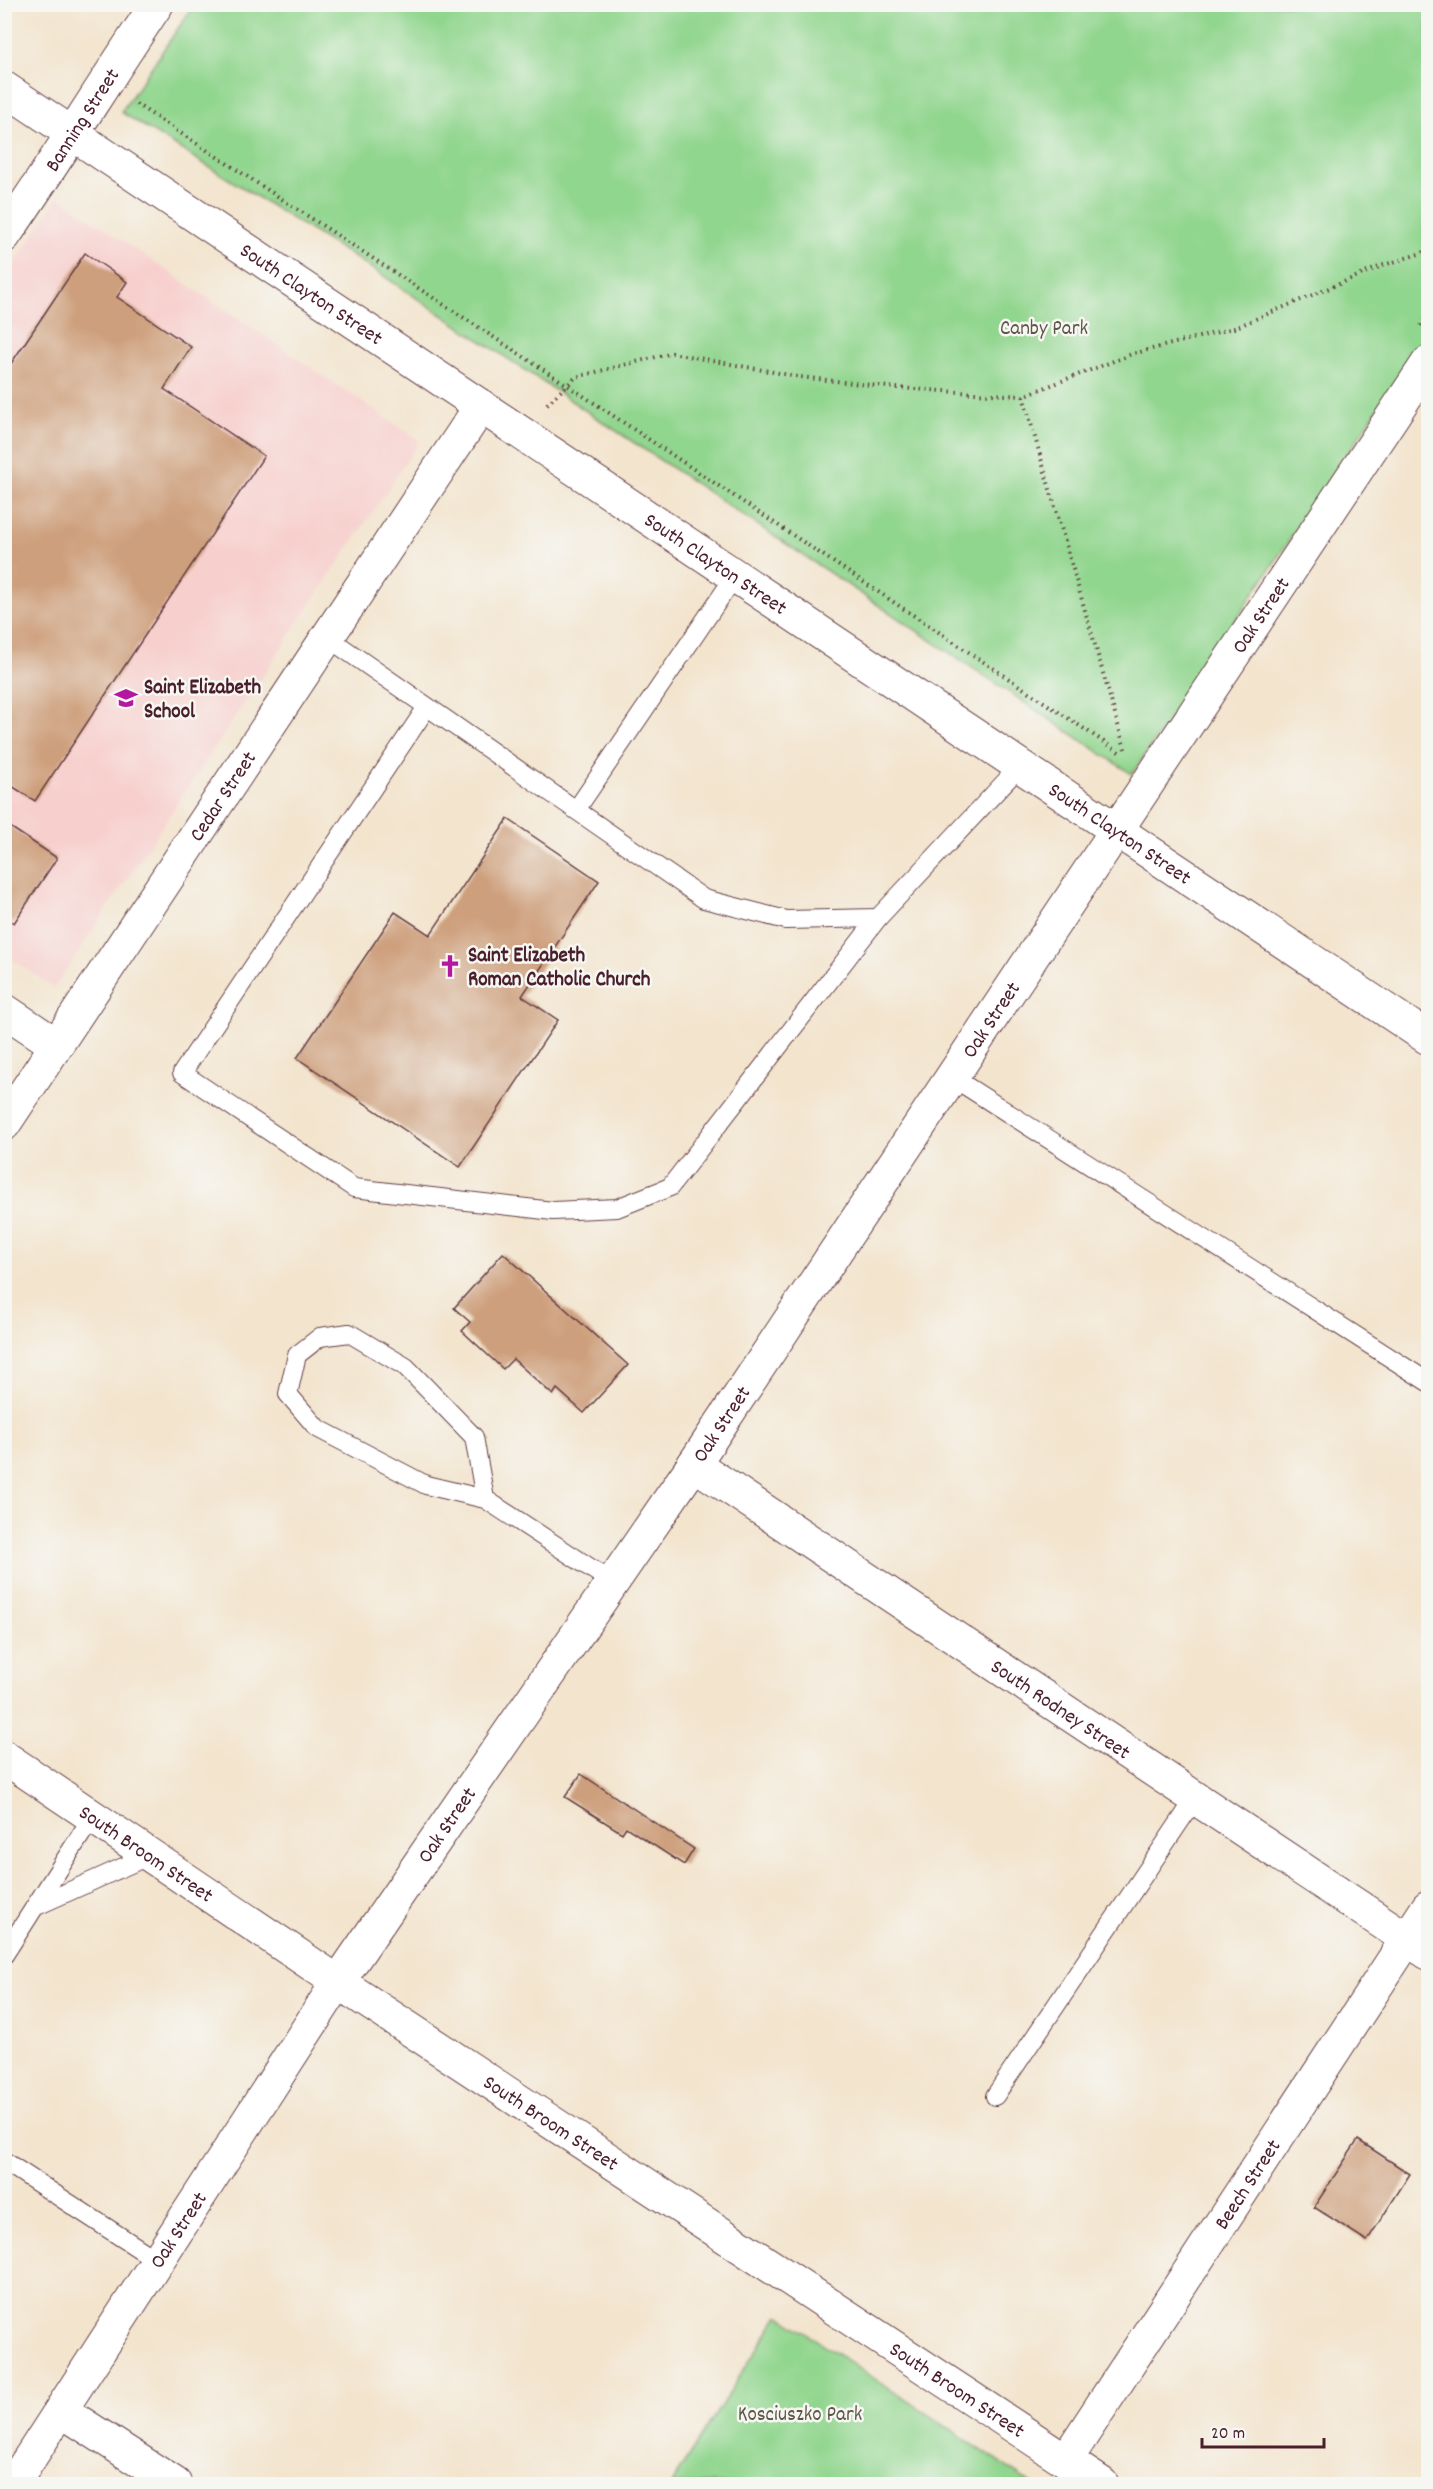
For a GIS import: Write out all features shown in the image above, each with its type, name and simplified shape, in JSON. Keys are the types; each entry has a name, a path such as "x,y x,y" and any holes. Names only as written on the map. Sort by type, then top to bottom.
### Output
{"street":[{"name":"Banning Street","path":"4,236 73,135 104,83 157,4"},
{"name":"South Clayton Street","path":"4,88 1428,1038"},
{"name":"Oak Street","path":"13,2484 338,1982 694,1464 1428,363"},
{"name":"Cedar Street","path":"4,1124 481,406"},
{"path":"4,1010 55,1044"},
{"name":"South Rodney Street","path":"694,1464 1418,1946"},
{"name":"South Broom Street","path":"4,1757 338,1982 1102,2484"},
{"name":"Beech Street","path":"1066,2460 1418,1946 1428,1907"},
{"path":"62,2411 175,2484"}],"lane":[{"path":"576,810 735,576"},
{"path":"327,637 704,899 786,920 878,918"},
{"path":"427,707 183,1073 354,1188 553,1211 617,1208 670,1187 878,918 1020,766"},
{"path":"952,1077 1428,1382"},
{"path":"485,1499 474,1437 406,1367 349,1333 320,1336 297,1355 288,1394 317,1428 426,1485 485,1499 612,1582"},
{"path":"995,2096 1195,1799"},
{"path":"4,1955 39,1905 93,1816"},
{"path":"39,1905 150,1855"},
{"path":"4,2162 158,2261"}],"path":[{"path":"104,83 567,385 1128,758 1023,396"},
{"path":"518,431 576,376 672,352 800,377 897,388 1023,396 1132,354 1234,328 1384,265 1428,251"}],"shaded area":[{"name":"Saint Elizabeth School","path":"58,197 420,441 54,988 5,955 5,277"}],"green space":[{"name":"Canby Park","path":"194,5 1428,5 1428,334 1132,774 373,269 121,112"},
{"name":"Kosciuszko Park","path":"779,2315 1032,2484 671,2484"}],"building":[{"name":"Saint Elizabeth School","path":"85,253 127,282 117,297 191,347 164,389 264,456 35,801 4,781 4,374"},
{"name":"Saint Elizabeth Roman Catholic Church","path":"508,819 599,881 522,996 558,1020 460,1167 297,1058 395,912 430,935"},
{"path":"4,823 57,858 14,923 4,917"},
{"path":"503,1253 628,1365 584,1413 557,1389 553,1395 513,1359 503,1369 462,1331 470,1322 454,1308"},
{"path":"581,1774 694,1849 684,1865 626,1827 622,1833 565,1797"},
{"path":"1358,2140 1410,2174 1367,2241 1314,2207"}],"place":[{"name":"Saint Elizabeth School","path":"126,698"},
{"name":"Saint Elizabeth Roman Catholic Church","path":"450,966"}]}
